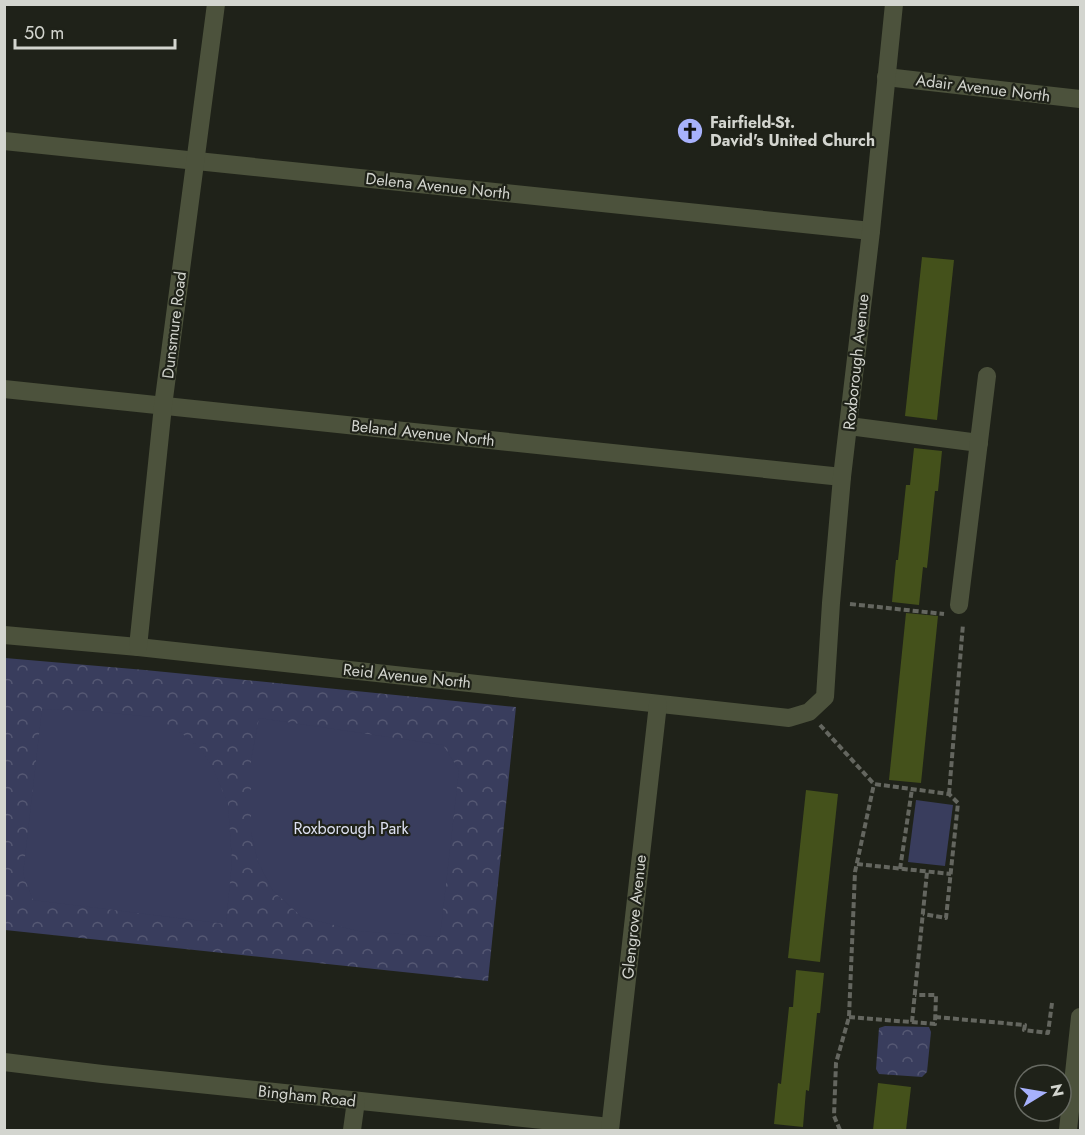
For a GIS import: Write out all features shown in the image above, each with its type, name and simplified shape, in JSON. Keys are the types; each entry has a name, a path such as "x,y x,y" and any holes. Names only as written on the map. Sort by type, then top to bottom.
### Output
{"street":[{"name":"Dunsmure Road","path":"138,646 163,406 216,4"},
{"name":"Roxborough Avenue","path":"809,712 825,697 842,477 871,231 894,4"},
{"name":"Adair Avenue North","path":"886,77 1080,99"},
{"name":"Delena Avenue North","path":"4,141 871,231"},
{"path":"959,612 987,376"},
{"name":"Beland Avenue North","path":"4,389 842,477"},
{"path":"849,426 979,443"},
{"name":"Reid Avenue North","path":"4,635 138,646 789,718 809,712"},
{"name":"Glengrove Avenue","path":"610,1129 658,704"},
{"path":"1068,1131 1079,1052 1080,1017"},
{"name":"Bingham Road","path":"4,1062 610,1129"},
{"path":"352,1131 356,1101"}],"path":[{"path":"831,603 959,612 949,794"},
{"path":"809,712 874,784 949,794 958,803 946,918 923,914"},
{"path":"840,1131 834,1116 836,1063 849,1017 857,864 874,784"},
{"path":"900,869 912,789"},
{"path":"857,864 951,874"},
{"path":"912,1022 927,872"},
{"path":"849,1017 935,1024 936,995 915,994"},
{"path":"935,1017 1025,1025 1024,1030 1048,1033 1052,1003"}],"green space":[{"name":"Roxborough Park","path":"5,658 516,707 488,981 5,930"},
{"path":"42,709 152,717 176,729 199,747 212,766 228,804 232,861 226,924 33,900 23,874"},
{"path":"259,718 443,745 459,770 440,937 358,931 302,917 273,891 258,862 251,832 251,760"},
{"path":"916,800 953,805 945,866 908,862"},
{"path":"885,1026 929,1027 931,1032 927,1072 922,1077 879,1074 876,1069 879,1028"}],"building":[{"path":"922,257 954,260 937,420 905,416"},
{"path":"914,448 942,451 938,491 935,491 927,568 923,567 919,605 892,602 906,485 910,485"},
{"path":"906,613 938,616 921,783 889,780"},
{"path":"806,790 838,794 820,962 788,958"},
{"path":"796,970 824,973 820,1013 817,1013 809,1091 806,1090 803,1127 774,1124 778,1083 781,1084 789,1007 793,1007"},
{"path":"878,1083 911,1087 906,1130 873,1130"}],"place":[{"name":"Fairfield-St. David's United Church","path":"690,131"}]}
